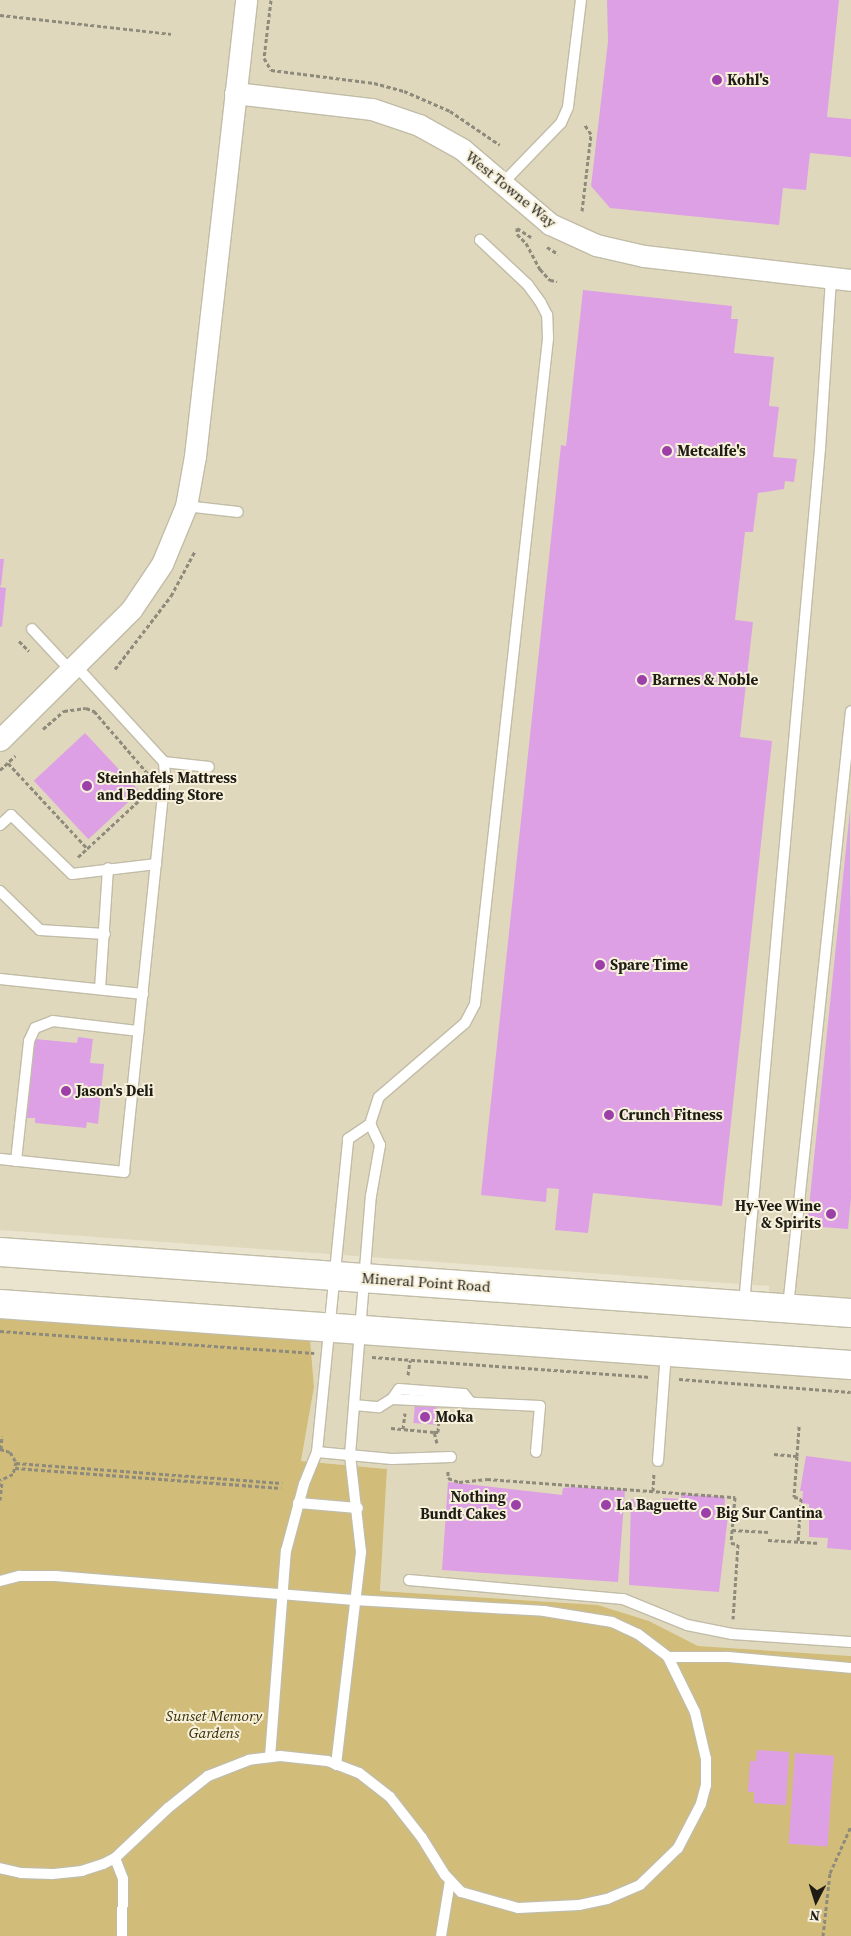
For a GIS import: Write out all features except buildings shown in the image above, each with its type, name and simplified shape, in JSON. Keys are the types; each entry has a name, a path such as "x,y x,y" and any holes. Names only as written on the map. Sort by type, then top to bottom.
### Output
{"main road":[{"name":"Mineral Point Road","path":"0,1252 851,1313"},
{"path":"0,1304 330,1327 665,1365 851,1365"}],"street":[{"path":"0,740 112,632 146,589 162,564 186,506 195,456 246,0"},
{"name":"West Towne Way","path":"236,93 347,105 397,116 462,149 550,224 604,247 644,256 844,279"}],"lane":[{"path":"502,184 561,123 568,107 581,0"},
{"path":"270,1757 286,1551 298,1503 317,1452 348,1139 370,1124 379,1098 465,1023 476,995 548,338 547,315 542,303 528,285 480,240"},
{"path":"744,1305 820,449 844,279 851,272"},
{"path":"186,506 238,512"},
{"path":"32,629 74,669 164,762 209,767"},
{"path":"788,1308 851,711"},
{"path":"0,1159 124,1172 156,864 164,762"},
{"path":"0,825 10,814 72,874 108,868 156,864"},
{"path":"100,989 108,868"},
{"path":"0,891 40,930 105,934"},
{"path":"0,979 143,994"},
{"path":"16,1161 29,1040 35,1028 53,1022 138,1031"},
{"path":"336,1764 362,1552 350,1455 362,1330 371,1196 380,1145 370,1124"},
{"path":"658,1460 665,1365"},
{"path":"354,1405 379,1408 392,1399 399,1390 464,1394 472,1403"},
{"path":"392,1399 540,1406 536,1452"},
{"path":"317,1452 392,1459 448,1457"},
{"path":"298,1503 358,1508"},
{"path":"0,1581 19,1576 56,1576 355,1600 584,1615 612,1622 638,1634 668,1657 695,1712 706,1759 706,1785 701,1804 678,1848 640,1885 607,1899 579,1905 518,1908 461,1892 450,1881 422,1838 390,1797 359,1773 336,1764 270,1757 249,1760 208,1776 168,1808 115,1858 82,1871 52,1874 21,1873 0,1868"},
{"path":"409,1580 623,1599 687,1625 732,1634 851,1642"},
{"path":"668,1657 728,1657 851,1668"},
{"path":"115,1858 123,1878 122,1936"},
{"path":"441,1936 450,1881"}],"path":[{"path":"271,0 264,58 272,70 374,83 404,91 450,111 500,145"},
{"path":"0,15 171,34"},
{"path":"582,211 591,134 585,125"},
{"path":"517,228 517,234 526,243 545,275 557,281"},
{"path":"41,731 64,711 78,705 94,711 146,768 150,784 145,796 78,857"},
{"path":"0,770 21,750"},
{"path":"8,763 88,849"},
{"path":"0,1331 303,1352"},
{"path":"395,1359 665,1365 851,1392"},
{"path":"391,1428 438,1432 441,1401"},
{"path":"798,1542 801,1498 794,1497 800,1425"},
{"path":"434,1432 448,1457 448,1478 459,1482 487,1479 735,1497 731,1543 738,1544 732,1621 742,1622"},
{"path":"0,1500 1,1480 13,1474 16,1463 10,1452 1,1449 2,1436"},
{"path":"774,1454 797,1456"},
{"path":"16,1463 282,1482"},
{"path":"15,1468 281,1488"},
{"path":"732,1530 768,1532"},
{"path":"768,1540 820,1543"},
{"path":"823,1936 830,1873 851,1826"}],"shaded area":[{"path":"0,0 851,0 851,1313 768,1307 769,1286 0,1230"},
{"path":"309,1326 851,1365 851,1656 698,1646 649,1621 598,1605 380,1591 387,1469 301,1461 314,1387"}],"green space":[{"name":"Sunset Memory Gardens","path":"0,1304 309,1326 314,1387 301,1461 387,1469 380,1591 598,1605 649,1621 698,1646 851,1656 851,1936 0,1936"}],"place":[{"name":"Kohl's","path":"717,80"},
{"name":"Metcalfe's","path":"667,451"},
{"name":"Barnes & Noble","path":"642,680"},
{"name":"Steinhafels Mattress and Bedding Store","path":"87,786"},
{"name":"Spare Time","path":"600,965"},
{"name":"Jason's Deli","path":"66,1091"},
{"name":"Crunch Fitness","path":"609,1115"},
{"name":"Hy-Vee Wine & Spirits","path":"831,1214"},
{"name":"Moka","path":"425,1417"},
{"name":"Nothing Bundt Cakes","path":"516,1505"},
{"name":"La Baguette","path":"606,1505"},
{"name":"Big Sur Cantina","path":"706,1513"}]}
